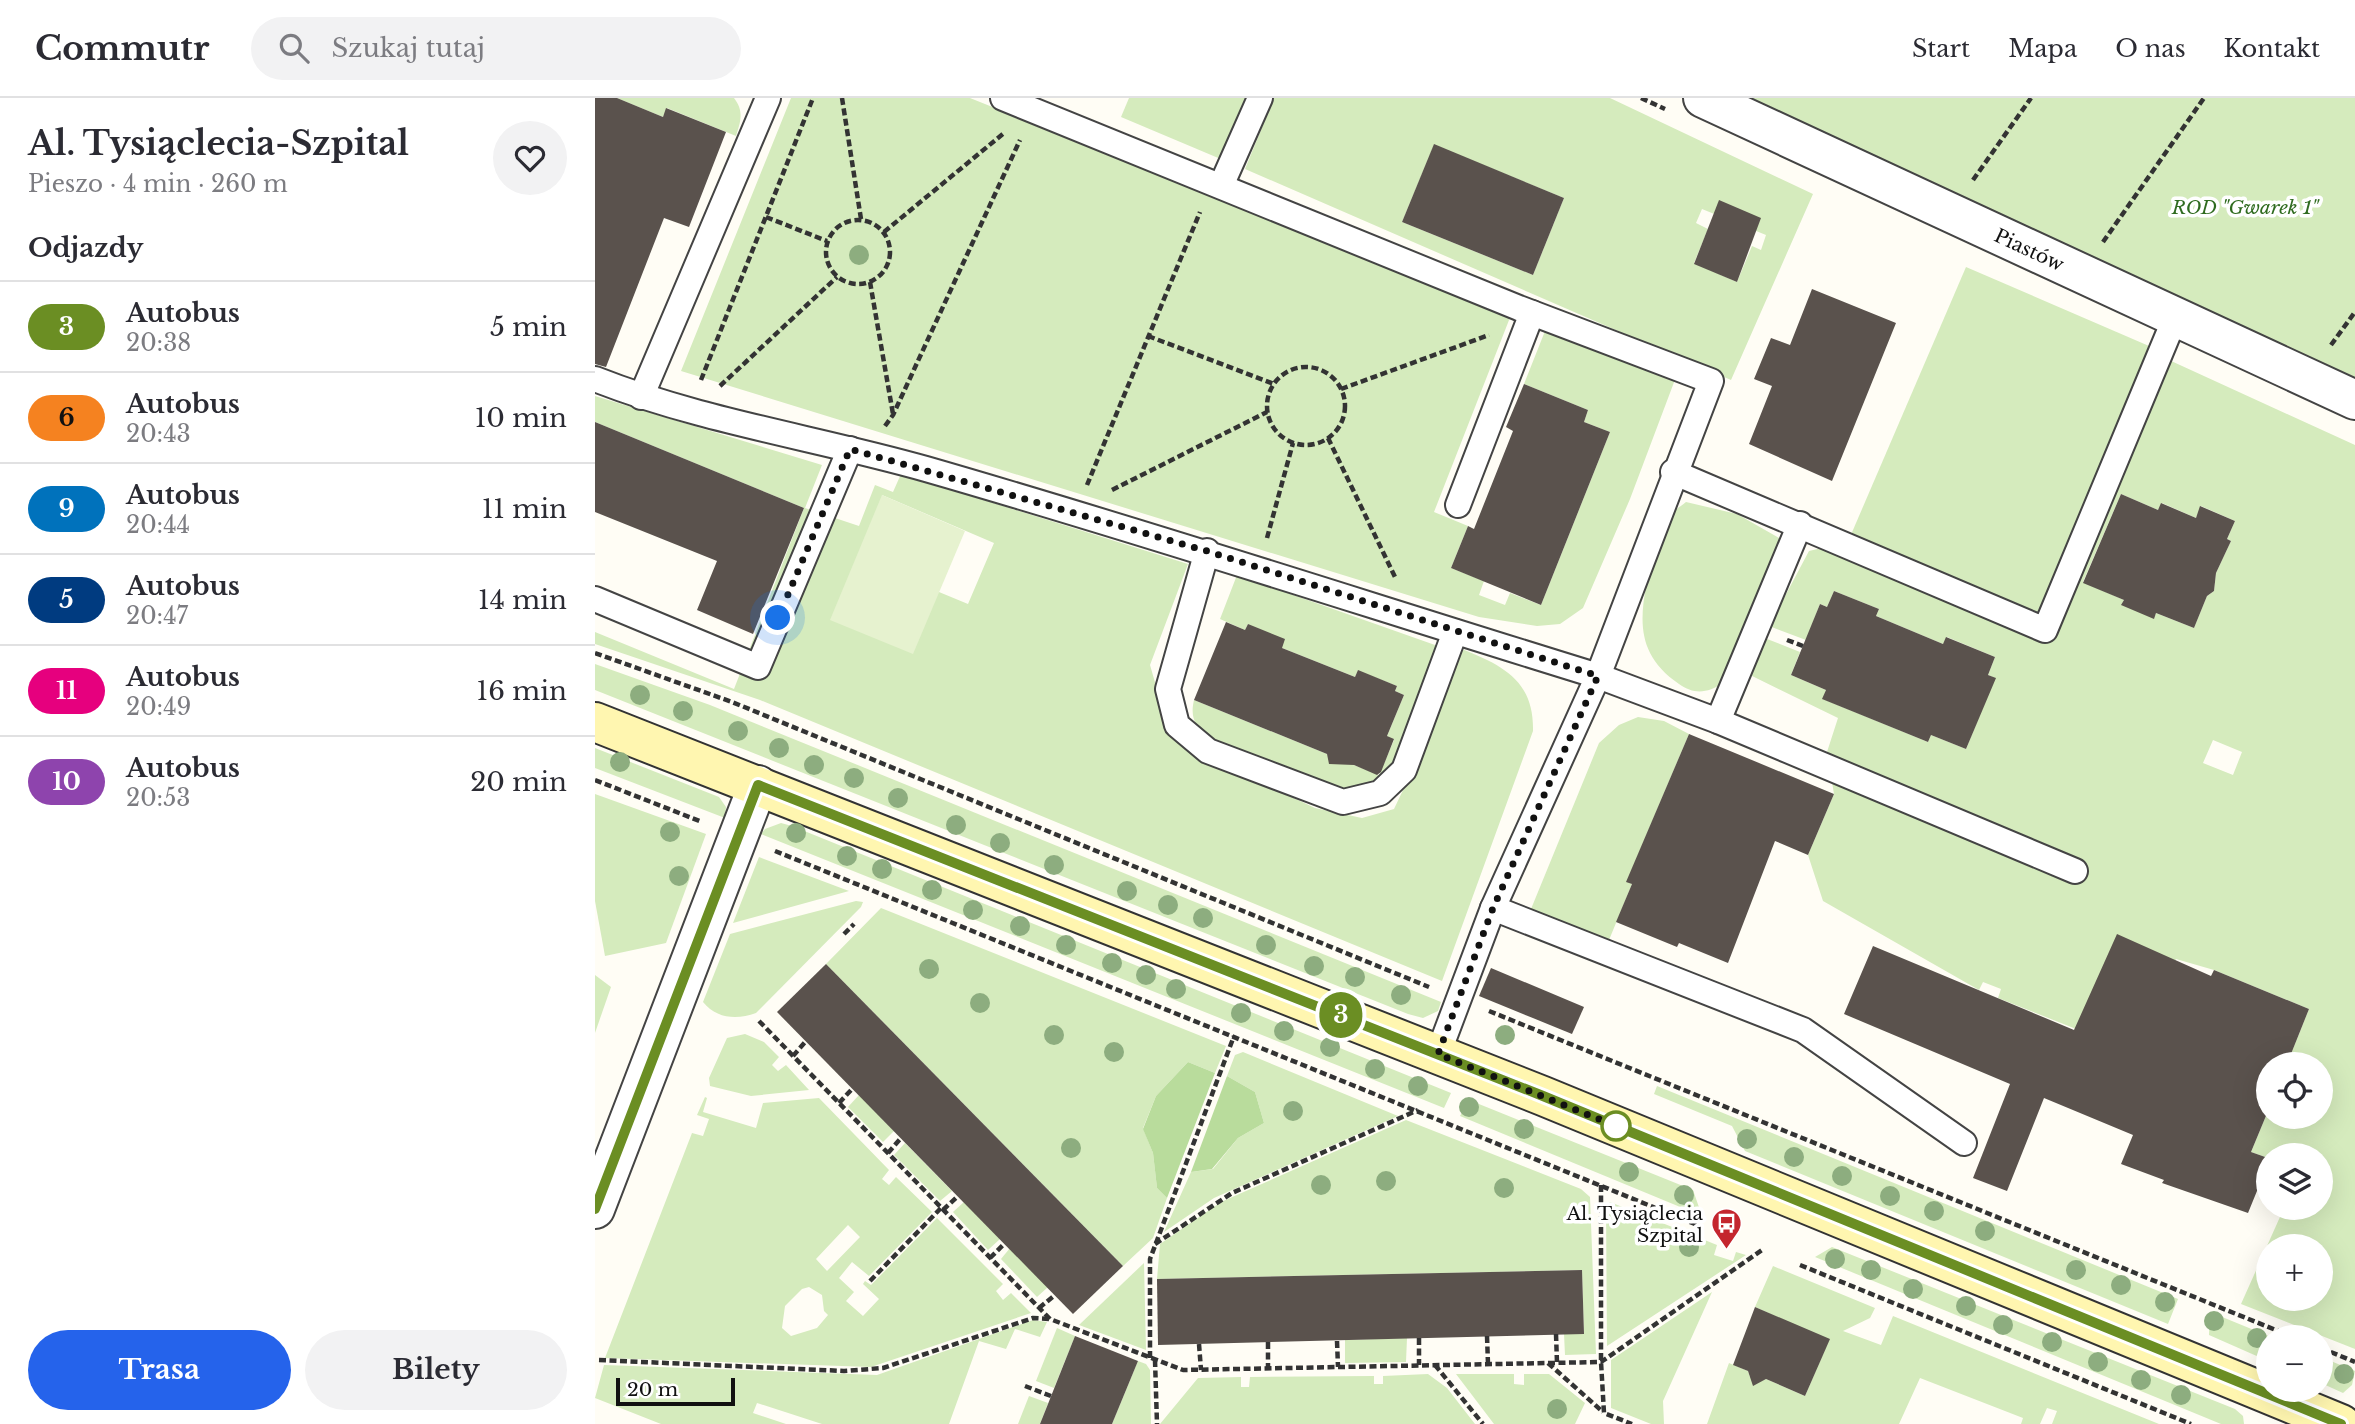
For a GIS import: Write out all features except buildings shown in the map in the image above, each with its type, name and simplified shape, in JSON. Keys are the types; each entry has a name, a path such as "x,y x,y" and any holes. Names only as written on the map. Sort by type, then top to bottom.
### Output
{"street":[{"name":"Piastów","path":"1703,98 2355,400"},
{"path":"595,722 1438,1054 2312,1420"},
{"path":"595,1209 758,785"}],"lane":[{"path":"641,397 768,98"},
{"path":"1003,98 1532,313 1711,381 1673,472 1598,676 1493,908 1438,1054"},
{"path":"1217,184 1259,98"},
{"path":"1458,505 1532,313"},
{"path":"1673,472 2045,630 2175,318"},
{"path":"595,379 641,397 850,449 1207,551 1598,676 1718,721 2075,871"},
{"path":"595,599 758,667 850,449"},
{"path":"1718,721 1800,524"},
{"path":"1207,551 1168,689 1177,725 1208,751 1343,802 1380,793 1404,770 1455,632"},
{"path":"1493,908 1803,1030 1964,1143"}],"path":[{"path":"702,377 813,98"},
{"path":"842,98 861,219"},
{"path":"1950,214 2031,98"},
{"path":"2082,275 2204,98"},
{"path":"877,436 893,415 1033,110"},
{"path":"884,232 1011,127"},
{"path":"1086,487 1148,336 1217,184"},
{"path":"766,217 827,241"},
{"path":"861,219 884,232 891,251 889,261 879,277 870,282 853,284 837,277 827,261 827,241 840,224 861,219"},
{"path":"720,387 837,277"},
{"path":"870,282 894,432"},
{"path":"1341,389 1493,333"},
{"path":"1148,336 1274,384"},
{"path":"1315,368 1325,372 1341,389 1345,400 1342,421 1328,438 1305,445 1293,443 1276,431 1267,412 1269,393 1274,384 1291,370 1315,368"},
{"path":"1100,496 1267,412"},
{"path":"1328,438 1397,581"},
{"path":"1265,543 1293,443"},
{"path":"595,653 732,702 2263,1325"},
{"path":"595,780 713,827"},
{"path":"772,850 1700,1226"},
{"path":"844,934 854,925"},
{"path":"759,1021 1050,1319"},
{"path":"1157,1424 1149,1272 1154,1244 1234,1037"},
{"path":"793,1056 806,1041"},
{"path":"839,1103 852,1089"},
{"path":"1154,1244 1232,1193 1419,1110"},
{"path":"888,1153 901,1138"},
{"path":"1601,1185 1601,1362 1604,1413"},
{"path":"870,1281 958,1196"},
{"path":"990,1258 1005,1244"},
{"path":"599,1360 844,1371 883,1368 1033,1318 1050,1319 1183,1370 1601,1362 1762,1251"},
{"path":"1800,1265 2191,1424"},
{"path":"1039,1308 1055,1295"},
{"path":"1556,1335 1557,1363"},
{"path":"1487,1336 1488,1364"},
{"path":"1419,1338 1419,1365"},
{"path":"1337,1341 1338,1367"},
{"path":"1268,1342 1268,1369"},
{"path":"1199,1344 1201,1370"},
{"path":"2333,1353 2355,1362"},
{"path":"1548,1363 1604,1413 1632,1424"},
{"path":"1435,1365 1483,1424"},
{"path":"1025,1386 1051,1396"}],"green space":[{"path":"617,98 734,98 739,107 740,121 736,136 667,108 663,117"},
{"path":"791,98 970,98 1511,315 1434,512 1468,526 1451,568 1484,581 1479,595 1505,605 1510,593 1541,605 1610,432 1584,422 1588,410 1524,384 1547,326 1676,377 1630,499 1583,608 1560,624 1537,626 1479,617 681,371"},
{"path":"1129,98 1248,98 1223,160 1121,117"},
{"path":"1274,98 1610,98 1813,194 1731,380 1245,169","holes":["1434,145 1564,198 1533,275 1402,222","1702,209 1766,235 1761,250 1752,246 1737,282 1694,263 1708,229 1696,223"]},
{"name":"ROD \"Gwarek 1\"","path":"1736,98 2355,98 2355,382"},
{"path":"1966,267 2156,349 2040,619 1850,537"},
{"path":"2169,360 2355,445 2355,1349 2333,1340 2333,1325 2294,1325 2259,1311 2333,1311 2333,1234 2272,1234 2279,1220 2333,1220 2333,1143 2256,1143 2256,1154 2251,1152 2261,1129 2333,1129 2333,1052 2292,1052 2309,1009 2214,970 2176,959 2139,1054 1998,998 2001,989 1983,982 1979,990 1823,901 1808,855 1834,794 1827,752 1838,718 1748,674 1762,637 1800,652 1791,675 1826,690 1823,699 1928,742 1931,735 1966,749 1995,678 1988,675 1995,657 1947,637 1943,644 1876,616 1879,609 1834,591 1827,607 1820,604 1806,640 1769,626 1809,551 1830,546 2050,638","holes":["2121,494 2158,510 2162,503 2196,518 2201,506 2235,521 2227,539 2231,541 2216,573 2214,591 2207,596 2194,628 2156,613 2154,618 2122,604 2124,600 2083,582","2213,740 2242,752 2233,775 2203,763"]},
{"path":"595,396 822,465 805,508 859,526 875,485 893,492 901,474 1188,564 1150,665 1163,710 1197,752 1315,808 1362,818 1394,809 1425,744 1462,649 1503,669 1514,678 1528,699 1533,731 1442,981 760,700 595,644 595,632 734,689 804,508 595,422","holes":["882,495 994,543 968,604 939,592"]},
{"path":"882,495 965,531 913,654 830,620"},
{"path":"1686,502 1737,514 1781,539 1723,683 1701,691 1685,688 1663,670 1645,641 1643,625 1645,591 1658,529 1664,519"},
{"path":"1237,575 1435,645 1437,657 1394,772 1381,783 1344,797 1206,739 1199,729 1193,716 1194,700 1327,754 1333,764 1344,761 1379,775 1394,740 1387,736 1404,695 1395,691 1397,686 1358,671 1355,677 1282,648 1248,624 1245,630 1220,619"},
{"path":"595,664 710,705 1441,1002 1438,1011 1423,1018 1408,1014 595,690"},
{"path":"1638,717 1664,721 1689,734 1627,881 1632,884 1609,940 1531,909 1599,743 1619,725"},
{"path":"595,748 719,797 726,807 725,818 595,768"},
{"path":"595,794 706,834 666,943 605,956 595,901"},
{"path":"781,823 1451,1093 1444,1108 761,834 765,829"},
{"path":"759,857 849,891 733,923"},
{"path":"856,901 863,902 861,907 756,1013 742,1017 721,1015 703,1002 730,934"},
{"path":"881,908 1226,1046 1215,1073 1188,1062 1156,1096 1143,1128 1153,1153 1157,1188 1167,1198 1153,1238 1123,1266 826,964"},
{"path":"595,975 611,987 595,1033"},
{"path":"745,1034 764,1042 779,1057 772,1065 778,1071 786,1065 809,1090 751,1096 710,1086 709,1078 727,1038"},
{"path":"1243,1052 1398,1116 1214,1198 1164,1232 1191,1172 1213,1169 1238,1138 1264,1123 1255,1092 1227,1076 1235,1055"},
{"path":"1188,1062 1215,1073 1167,1198 1157,1188 1153,1153 1143,1129 1156,1096"},
{"path":"1227,1076 1255,1092 1264,1123 1238,1138 1212,1169 1191,1172"},
{"path":"1657,1086 2178,1299 2168,1324 1745,1151 1732,1126 1654,1094"},
{"path":"859,1095 894,1131 883,1142 848,1107"},
{"path":"705,1097 707,1098 703,1112 756,1128 763,1103 819,1098 889,1170 882,1179 889,1185 896,1177 932,1212 869,1276 852,1262 839,1278 854,1292 846,1301 863,1316 879,1299 863,1284 865,1281 871,1285 937,1218 1003,1284 996,1291 1003,1300 1011,1293 1031,1313 871,1367 605,1358 692,1133 703,1136 709,1119 697,1115","holes":["848,1225 860,1237 827,1271 816,1259","809,1287 822,1295 824,1311 828,1315 817,1328 791,1336 782,1328 785,1306 802,1289"]},
{"path":"1469,1100 1693,1190 1702,1216 1460,1116"},
{"path":"1406,1120 1581,1189 1590,1197 1596,1354 1565,1355 1564,1334 1584,1334 1582,1270 1157,1279 1160,1244 1221,1202"},
{"path":"905,1143 952,1191 940,1201 894,1155"},
{"path":"964,1202 1000,1239 988,1250 953,1212"},
{"path":"1610,1202 1717,1245 1714,1255 1733,1261 1736,1252 1746,1255 1607,1346 1606,1206"},
{"path":"1832,1247 2235,1409 2243,1416 2244,1424 2221,1424 1815,1257"},
{"path":"1010,1248 1048,1287 1037,1297 1001,1259"},
{"path":"1144,1263 1146,1350 1079,1325"},
{"path":"1773,1266 1875,1308 1870,1318 1843,1331 1881,1345 1893,1316 2159,1424 2052,1424 2057,1411 2047,1408 2040,1424 2021,1424 2023,1418 1920,1378 1899,1424 1707,1424 1729,1363 1748,1371 1750,1377 1761,1381 1766,1379 1805,1396 1829,1340 1755,1307"},
{"path":"2256,1271 2256,1310 2241,1304"},
{"path":"1712,1292 1663,1401 1664,1424 1651,1424 1611,1408 1611,1360"},
{"path":"2210,1312 2256,1331 2256,1356 2209,1335"},
{"path":"1033,1320 1047,1322 1040,1337 1015,1329 1006,1349 979,1341 949,1424 822,1424 757,1403 753,1413 786,1424 661,1424 595,1398 604,1365 877,1375"},
{"path":"1057,1328 1075,1336 1054,1388 1036,1381"},
{"path":"1407,1338 1406,1362 1345,1363 1345,1340"},
{"path":"1138,1361 1146,1364 1150,1370 1151,1424 1112,1424"},
{"path":"2333,1362 2355,1371 2352,1385 2343,1393 2333,1388"},
{"path":"1428,1374 1447,1388 1475,1424 1160,1424 1198,1378 1241,1377 1241,1387 1249,1387 1250,1377 1374,1376 1374,1384 1383,1384 1383,1376"},
{"path":"1456,1374 1514,1374 1514,1384 1524,1385 1524,1374 1549,1374 1585,1403 1575,1424 1494,1424"},
{"path":"1029,1396 1048,1403 1040,1424 1018,1424"}],"bus line":[{"name":"3","path":"595,1209 758,785 1543,1096 1909,1249 2341,1424"}],"place":[{"name":"Al. Tysiąclecia Szpital","path":"1726,1251"}],"route":[{"path":"778,618 850,449 1207,551 1598,676 1493,908 1438,1054 1616,1126"}]}
